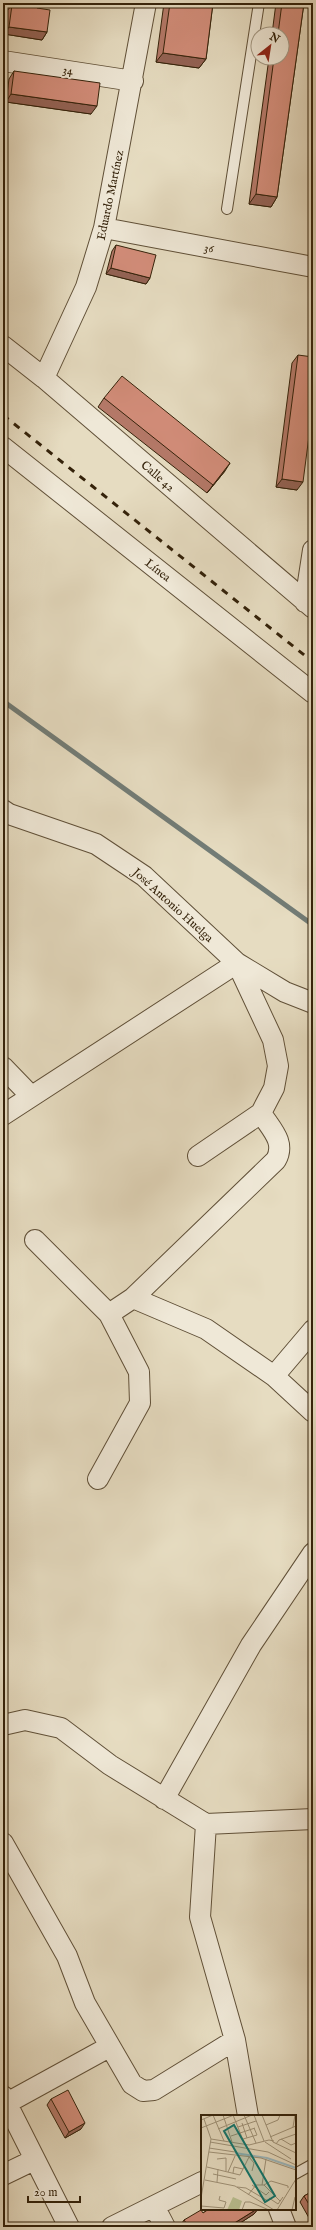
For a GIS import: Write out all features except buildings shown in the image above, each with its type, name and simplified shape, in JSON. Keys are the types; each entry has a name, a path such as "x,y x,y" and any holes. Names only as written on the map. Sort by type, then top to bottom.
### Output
{"street":[{"name":"Eduardo Martínez","path":"44,378 86,287 104,228 133,80 146,3"},
{"name":"34","path":"3,60 133,80"},
{"name":"36","path":"104,228 313,267"},
{"name":"Calle 42","path":"3,346 44,378 309,605"},
{"name":"Línea","path":"3,447 313,693"},
{"path":"309,605 313,550"},
{"name":"José Antonio Huelga","path":"3,810 9,814 96,844 144,876 237,963 285,992 313,1003"},
{"path":"3,1115 237,963 273,1040 278,1066 274,1088 261,1113 198,1156"},
{"path":"3,1067 31,1096"},
{"path":"109,1314 133,1298 276,1160 281,1152 281,1144 261,1113"},
{"path":"35,1240 109,1314 139,1372 140,1403 98,1479"},
{"path":"133,1298 206,1329 274,1376 313,1412"},
{"path":"274,1376 313,1330"},
{"path":"164,1799 251,1645 313,1553"},
{"path":"3,1725 25,1720 62,1728 110,1765 206,1824 313,1819"},
{"path":"206,1824 200,1917 235,2040 248,2115"},
{"path":"3,1843 67,1956 85,2003 109,2047 132,2084 143,2091 154,2090 235,2040"},
{"path":"68,2227 5,2100 109,2047"},
{"path":"3,2175 34,2160"},
{"path":"112,2227 201,2182"},
{"path":"154,2206 164,2227"},
{"path":"279,2210 286,2227"}],"lane":[{"path":"227,209 259,3"},
{"path":"296,2173 313,2164"}],"waterway":[{"path":"3,701 313,925"}],"railway":[{"path":"3,415 313,662"}]}
